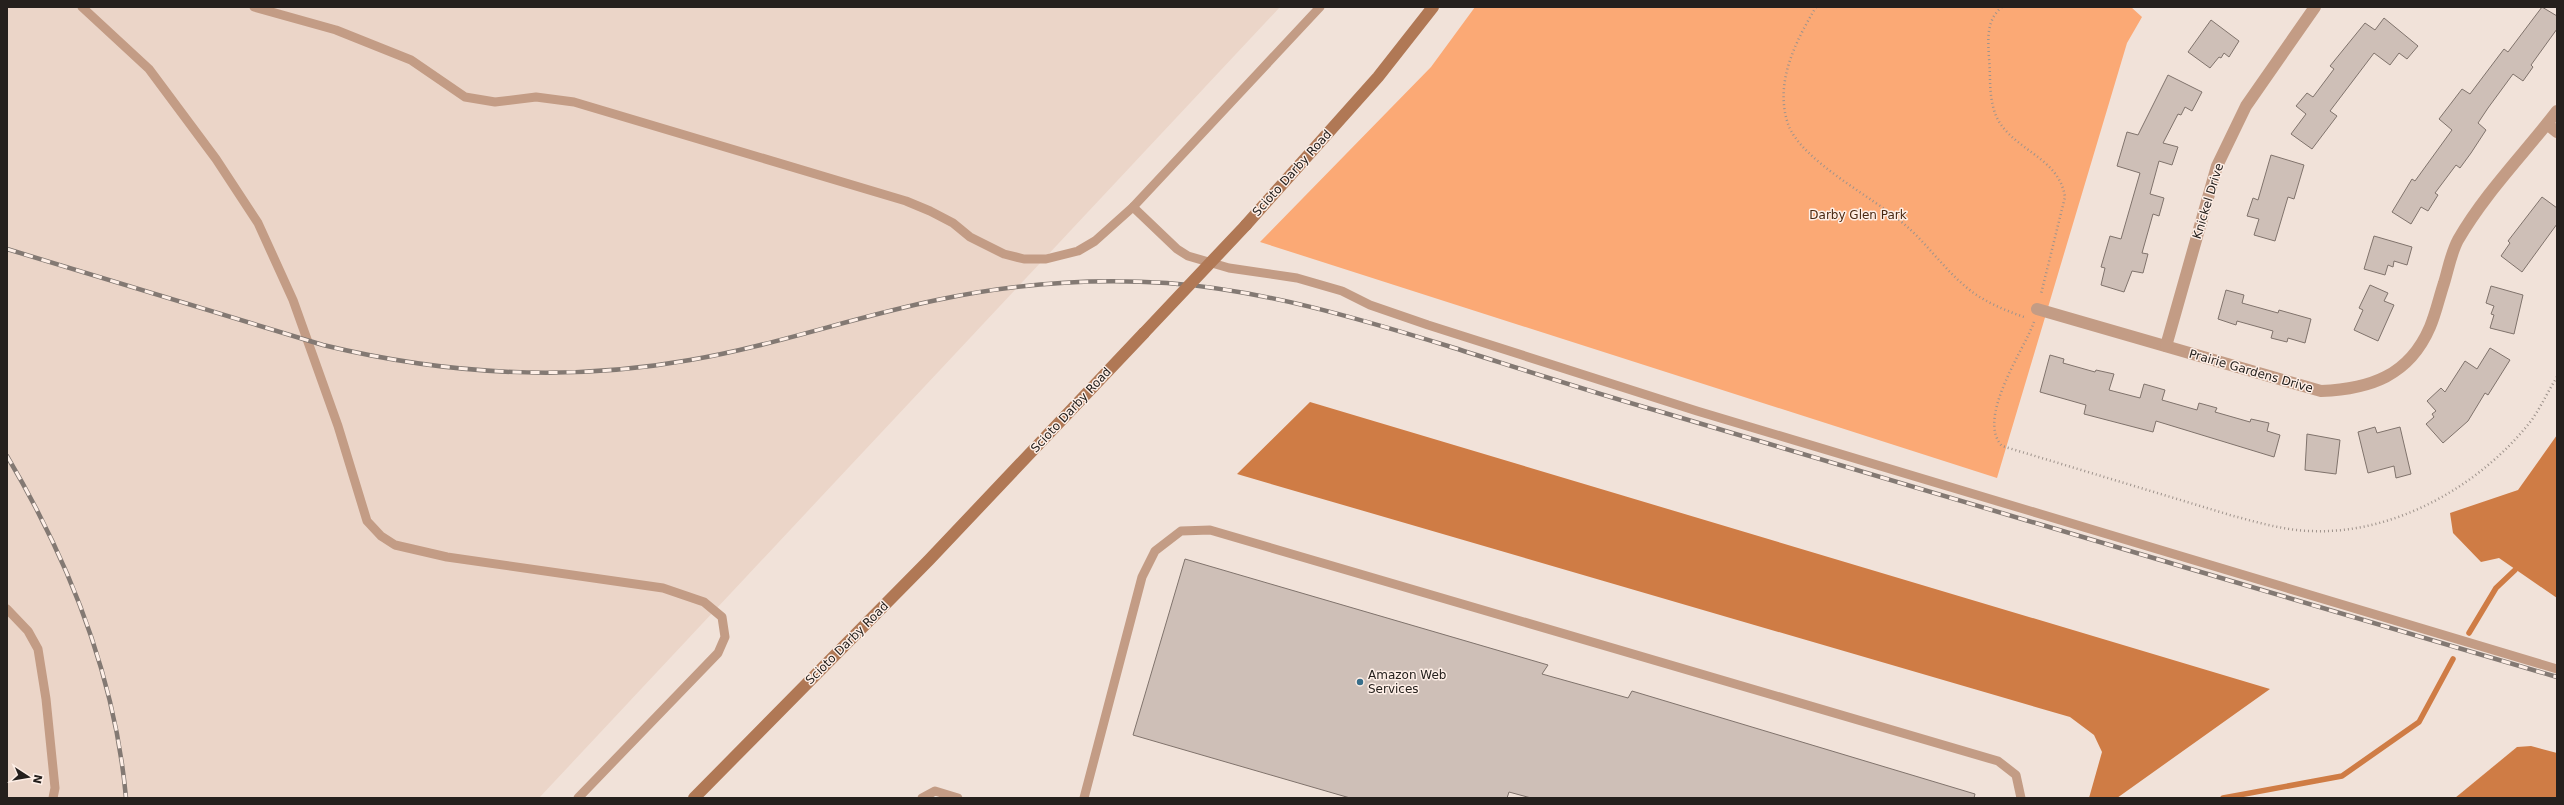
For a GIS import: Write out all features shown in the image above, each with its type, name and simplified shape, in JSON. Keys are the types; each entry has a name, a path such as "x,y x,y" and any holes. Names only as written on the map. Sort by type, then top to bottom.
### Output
{"main road":[{"name":"Scioto Darby Road","path":"694,798 929,560 1246,225 1378,77 1433,7"}],"street":[{"name":"Knickel Drive","path":"2166,346 2217,166 2246,106 2316,7"},
{"name":"Prairie Gardens Drive","path":"2037,309 2321,391 2348,390 2374,384 2394,373 2416,352 2430,327 2457,242 2494,187 2557,111"},
{"path":"2547,124 2557,132"}],"lane":[{"path":"82,7 149,69 216,159 258,223 293,300 338,426 367,521 381,536 395,545 415,551 447,557 662,588 704,602 722,617 725,637 718,653 578,798"},
{"path":"254,7 336,30 411,60 465,97 495,102 523,97 549,97 607,111 906,201 953,224 970,237 986,246 1024,259 1046,259 1078,251 1095,241 1133,207 1320,7"},
{"path":"1133,207 1177,249 1188,256 1229,268 1297,278 1342,291 1370,305 1428,325 1697,411 2557,669"},
{"path":"1084,798 1142,577 1155,551 1181,531 1210,530 1998,761 2016,776 2021,798"},
{"path":"7,608 28,631 38,650 46,699 54,775 55,788 53,798"},
{"path":"922,798 935,791 958,798"}],"path":[{"path":"1816,7 1793,48 1787,71 1785,110 1788,125 1795,137 1804,149 1825,168 1857,188 1905,224 1946,269 1969,289 2004,309 2034,320 2027,341 2003,389 1995,412 1994,433 2002,446 2264,524 2310,531 2341,530 2371,525 2404,515 2446,495 2474,477 2523,430 2539,409 2557,376"},
{"path":"2002,7 1993,17 1988,34 1990,99 1998,119 2008,132 2057,173 2063,184 2065,197 2037,309"}],"shaded area":[{"path":"7,7 1280,7 539,798 7,798"},
{"path":"1310,402 2270,689 2117,798 2089,798 2102,752 2094,735 2070,717 1237,474"},
{"path":"2557,435 2557,598 2499,558 2481,562 2453,533 2450,513 2518,490"},
{"path":"2531,746 2557,753 2557,798 2455,798 2517,747"}],"green space":[{"name":"Darby Glen Park","path":"1475,7 2131,7 2142,17 2127,43 1997,478 1260,242 1431,67"}],"building":[{"path":"2542,7 2557,16 2557,29 2531,65 2533,67 2523,81 2513,74 2488,108 2478,123 2486,130 2471,153 2460,168 2456,165 2435,193 2438,195 2428,211 2421,207 2411,224 2392,212 2412,179 2415,181 2452,130 2439,119 2462,89 2470,94 2504,49 2508,52"},
{"path":"2384,18 2418,46 2407,59 2399,53 2390,65 2374,53 2330,111 2337,116 2312,149 2291,134 2306,114 2296,106 2307,93 2313,97 2334,69 2330,66 2365,23 2375,30"},
{"path":"2211,20 2239,41 2229,57 2224,53 2221,58 2219,57 2210,68 2188,52"},
{"path":"2168,75 2202,92 2192,111 2185,107 2181,115 2178,114 2163,143 2178,147 2172,165 2159,161 2150,194 2164,198 2159,216 2153,214 2142,253 2148,254 2143,273 2132,271 2124,292 2101,285 2105,268 2101,267 2110,236 2121,239 2140,173 2117,166 2127,132 2138,135"},
{"path":"2271,155 2304,165 2294,199 2288,197 2275,241 2254,235 2259,219 2247,216 2253,198 2258,200"},
{"path":"2542,197 2557,208 2557,224 2522,272 2501,256 2510,243 2508,241"},
{"path":"2374,236 2412,247 2407,265 2394,261 2393,267 2388,265 2385,275 2364,269"},
{"path":"2370,285 2388,293 2384,301 2394,305 2378,341 2354,330 2363,310 2359,308"},
{"path":"2491,286 2523,295 2514,334 2490,328 2494,315 2491,314 2494,306 2486,303"},
{"path":"2226,290 2244,295 2242,303 2278,313 2279,310 2311,319 2305,343 2288,338 2287,342 2271,338 2273,331 2237,321 2236,325 2218,319"},
{"path":"2490,348 2510,360 2488,395 2485,393 2468,421 2443,443 2426,424 2434,417 2432,414 2436,411 2427,401 2441,388 2445,392 2465,361 2477,369"},
{"path":"2050,355 2064,359 2063,363 2095,372 2096,370 2114,374 2109,390 2140,398 2144,384 2165,390 2162,400 2197,410 2199,403 2217,408 2215,412 2250,422 2251,419 2269,423 2267,431 2280,435 2274,457 2156,421 2153,432 2084,414 2086,405 2040,392"},
{"path":"2375,427 2377,433 2400,427 2411,474 2396,478 2394,466 2368,473 2358,432"},
{"path":"2307,434 2340,440 2336,474 2305,470"},
{"name":"Amazon Web Services","path":"1185,559 1548,665 1542,674 1628,698 1632,691 1975,794 1974,798 1531,798 1509,792 1507,798 1350,798 1133,735"}],"waterway":[{"path":"2469,633 2496,588 2515,570"},
{"path":"2223,798 2342,776 2419,722 2453,659"}],"railway":[{"path":"7,249 323,345 414,363 505,372 551,373 598,371 644,367 690,360 752,347 937,300 965,294 1022,286 1109,281 1167,283 1239,292 1309,307 1379,325 1632,403 2557,677"},
{"path":"7,456 50,537 69,578 86,621 100,664 111,708 120,753 126,798"}],"place":[{"name":"Amazon Web Services","path":"1360,682"}]}
